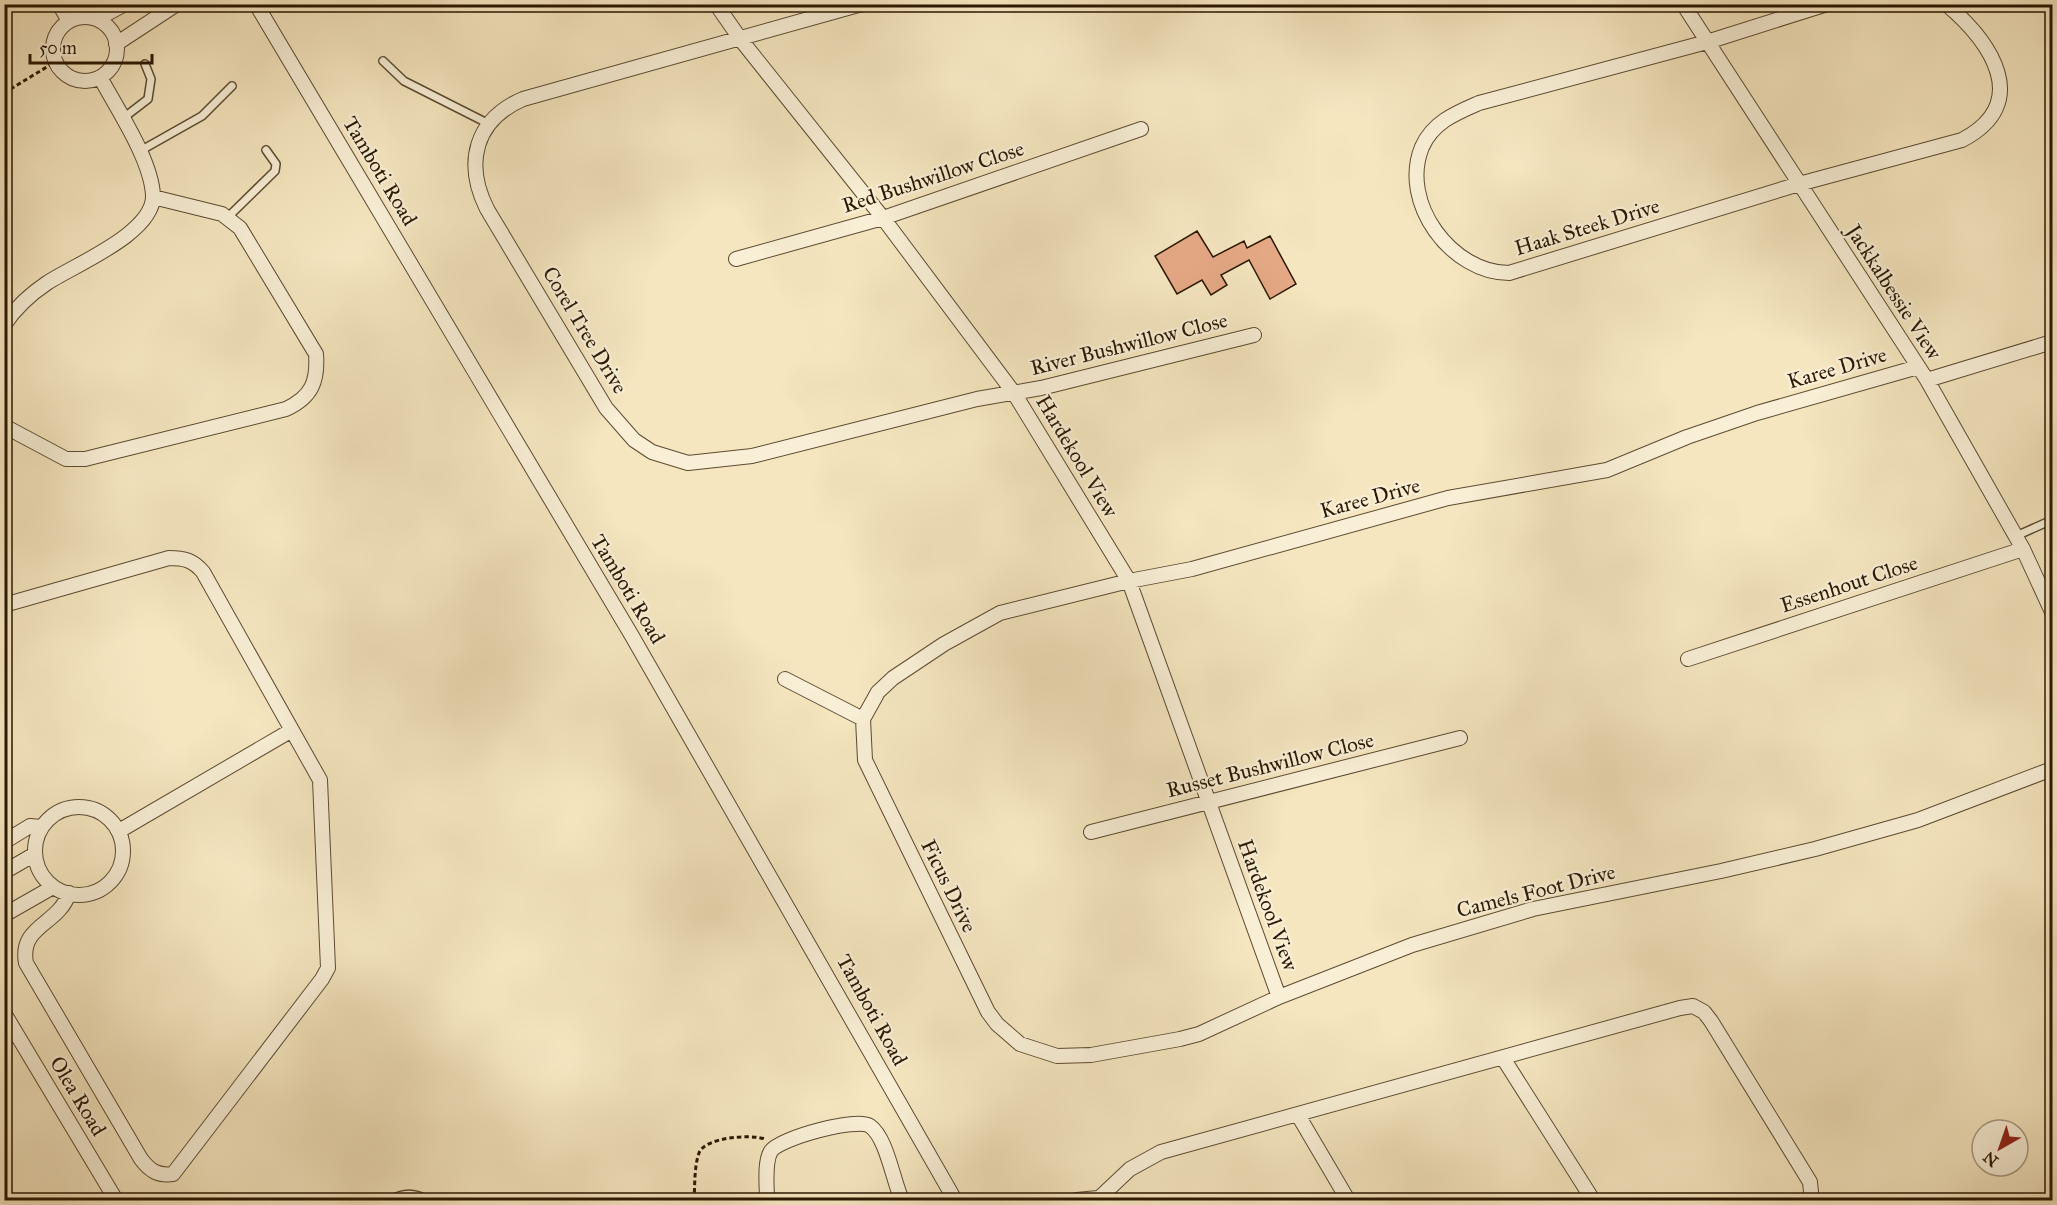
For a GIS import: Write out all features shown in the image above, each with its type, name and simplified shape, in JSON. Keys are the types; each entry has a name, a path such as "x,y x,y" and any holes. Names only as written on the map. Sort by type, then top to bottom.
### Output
{"street":[{"path":"59,4 69,21"},
{"path":"97,19 125,4"},
{"path":"116,44 177,4"},
{"name":"Tamboti Road","path":"256,4 632,636 955,1200"},
{"name":"Hardekool View","path":"716,4 741,40 883,218 1014,393 1129,581 1279,997"},
{"name":"Corel Tree Drive","path":"862,4 741,40 523,99 496,114 480,138 475,158 477,189 606,408 634,441 652,452 688,463 752,456 947,406 1014,393"},
{"name":"Jackkalbessie View","path":"1683,4 1927,380 2016,536 2052,612"},
{"name":"Haak Steek Drive","path":"1827,4 1707,42 1479,103 1449,115 1428,137 1422,148 1419,162 1419,191 1434,229 1442,241 1463,260 1491,272 1509,273 1799,184 1962,140 1985,125 1998,101 1998,76 1981,37 1946,4"},
{"path":"83,17 97,19 106,25 116,44 116,57 110,69 100,77 90,81 69,77 55,62 52,52 56,34 69,21 83,17"},
{"path":"4,325 23,300 48,282 121,241 148,211 153,197 151,183 139,152 100,77"},
{"name":"Red Bushwillow Close","path":"736,259 883,218 1141,129"},
{"path":"4,426 66,459 85,459 286,409 305,398 315,382 316,354 247,237 228,217 153,197"},
{"name":"River Bushwillow Close","path":"1014,393 1254,335"},
{"path":"1927,380 2052,342"},
{"name":"Karee Drive","path":"863,719 878,692 893,678 988,619 1014,608 1192,569 1448,498 1607,470 1687,437 1757,413 1918,367"},
{"name":"Essenhout Close","path":"1688,659 2023,549"},
{"path":"4,605 169,558 183,558 196,563 318,774 322,786 328,968 315,989 173,1174 161,1175 147,1166 26,963 27,941 33,931 64,907 69,893"},
{"path":"785,679 863,719"},
{"name":"Ficus Drive","path":"863,719 865,760 988,1012 1007,1034 1035,1051"},
{"path":"119,831 292,730"},
{"name":"Russet Bushwillow Close","path":"1090,832 1460,738"},
{"name":"Camels Foot Drive","path":"1035,1051 1057,1056 1091,1055 1180,1039 1412,945 1533,909 1721,871 1815,849 1918,820 2052,769"},
{"path":"74,806 101,812 119,831 124,846 123,861 117,875 107,886 94,893 80,895 53,887 38,867 35,854 36,840 41,827 61,810 74,806"},
{"path":"4,842 30,826 41,827"},
{"path":"4,872 35,854"},
{"path":"4,915 53,887"},
{"path":"1077,1200 1102,1198 1130,1168 1150,1156 1666,1011 1693,1006 1704,1012 1711,1021 1809,1182 1811,1192 1809,1200"},
{"name":"Olea Road","path":"4,1013 116,1200"},
{"path":"1503,1058 1593,1200"},
{"path":"1298,1115 1348,1200"},
{"path":"766,1200 769,1155 778,1143 855,1122 869,1125 882,1141 902,1200"}],"lane":[{"path":"382,61 404,81 489,124"},
{"path":"122,119 148,99 151,79 145,64"},
{"path":"139,152 202,116 232,86"},
{"path":"228,217 275,171 276,164 266,150"},
{"path":"2016,536 2052,520"},
{"path":"391,1200 406,1194 416,1194 428,1200"}],"path":[{"path":"4,93 55,62"},
{"path":"693,1200 699,1152 704,1146 735,1137 757,1136 778,1143"}],"building":[{"path":"1197,231 1213,257 1244,241 1247,248 1270,236 1296,284 1270,299 1249,260 1221,275 1227,285 1211,295 1202,280 1177,294 1155,256"}]}
